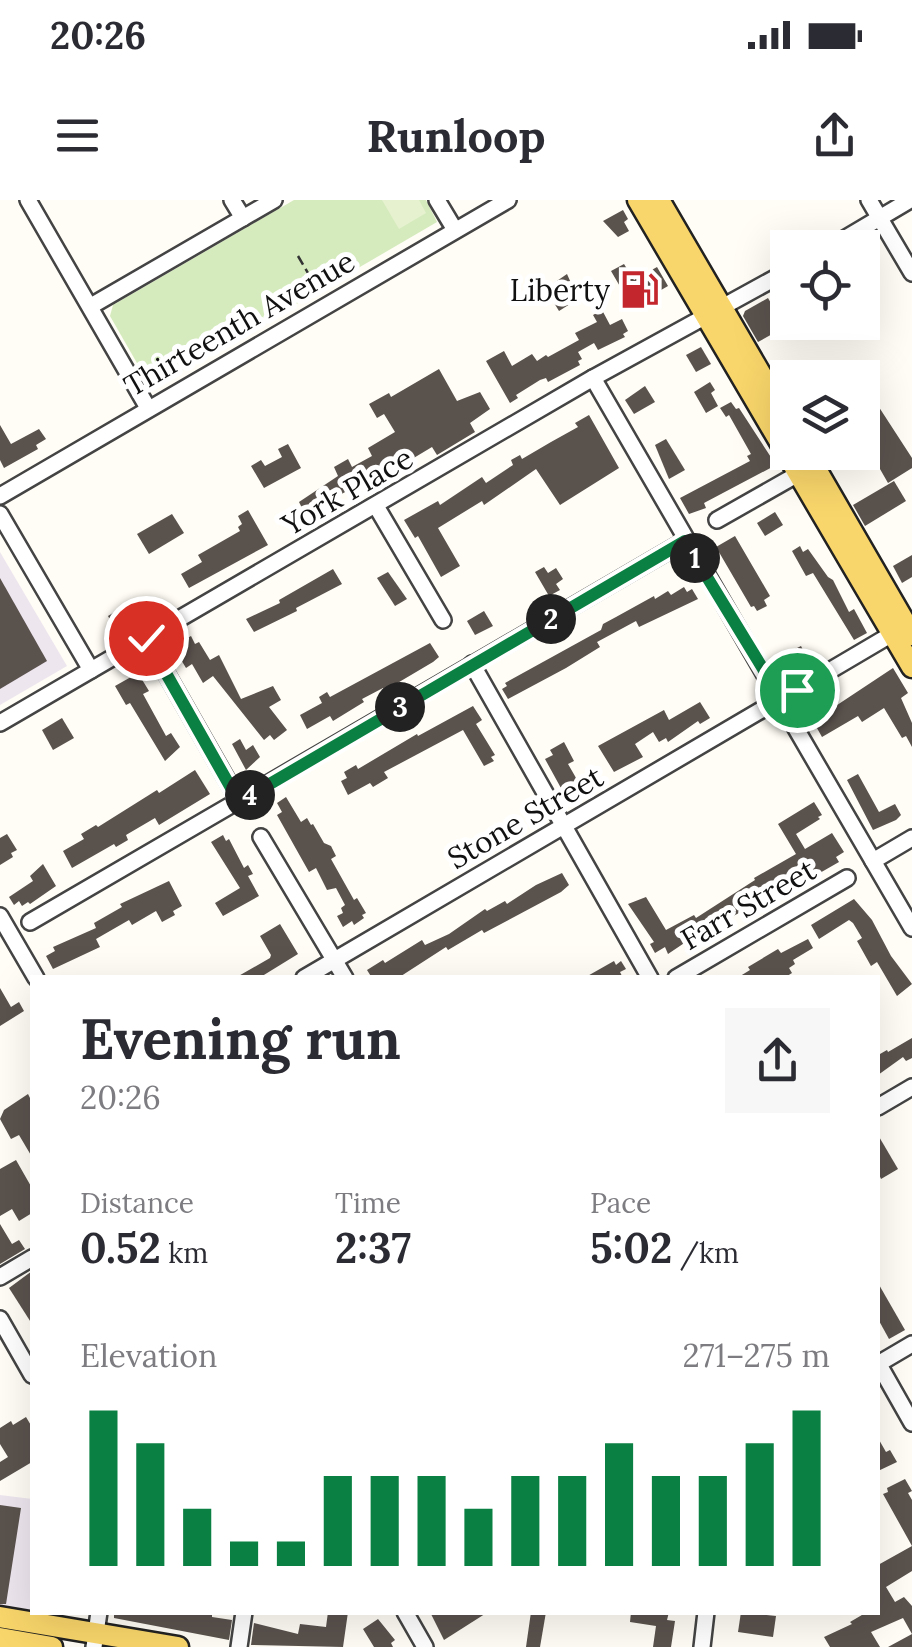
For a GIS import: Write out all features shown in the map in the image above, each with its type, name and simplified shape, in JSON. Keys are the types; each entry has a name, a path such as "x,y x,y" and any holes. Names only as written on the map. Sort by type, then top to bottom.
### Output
{"main road":[{"path":"638,200 770,394"},
{"path":"659,200 714,311 770,404"},
{"path":"810,470 907,633 912,667"},
{"path":"0,1617 166,1646"},
{"path":"0,1638 52,1647"}],"street":[{"path":"28,200 148,408"},
{"path":"232,200 243,218"},
{"path":"91,306 274,200"},
{"path":"438,200 455,230"},
{"name":"Thirteenth Avenue","path":"0,496 508,200"},
{"path":"869,200 912,273"},
{"path":"859,230 910,200"},
{"name":"York Place","path":"0,722 592,378 770,281"},
{"path":"592,378 766,675 782,690 797,690 907,633"},
{"path":"717,520 796,470"},
{"path":"376,506 443,620"},
{"path":"0,514 92,670"},
{"path":"30,922 685,541"},
{"path":"146,638 239,802"},
{"path":"472,664 648,975"},
{"name":"Stone Street","path":"309,975 764,709 774,708 791,720 873,861"},
{"path":"261,836 342,975"},
{"path":"912,838 873,861 912,928"},
{"name":"Farr Street","path":"681,975 847,878"},
{"path":"0,916 34,975"},
{"path":"880,1106 912,1087"},
{"path":"0,1277 30,1259"},
{"path":"0,1319 30,1371"},
{"path":"880,1363 912,1344"},
{"path":"880,1367 912,1423"},
{"path":"239,1647 244,1615"},
{"path":"407,1615 425,1647"},
{"path":"702,1647 706,1615"}],"path":[{"path":"298,256 318,292"}],"shaded area":[{"path":"0,552 67,666 0,705"},
{"path":"0,1495 30,1499 30,1610 0,1605"}],"green space":[{"path":"294,200 426,200 437,222 156,386 149,384 110,316 113,305"},
{"path":"382,200 419,200 426,213 399,229"}],"building":[{"path":"623,210 629,231 618,237 603,221"},
{"path":"624,264 634,280 657,267 668,286 632,307 611,271"},
{"path":"567,274 578,299 559,311 551,298 556,294 551,285"},
{"path":"768,298 770,335 758,342 743,316"},
{"path":"602,310 610,325 622,319 628,331 623,334 625,337 598,350 594,343 578,352 580,365 548,382 546,378 540,380 510,403 486,361 504,351 512,366 532,354 537,361 548,357 579,340 575,333 597,322 593,315"},
{"path":"701,347 711,364 696,372 686,355"},
{"path":"439,369 457,401 480,392 490,409 470,423 475,432 437,455 432,447 387,474 384,468 375,471 358,481 362,488 350,495 347,491 305,514 299,502 338,476 334,467 348,459 352,467 372,456 368,448 395,432 384,414 377,418 369,404 389,393 391,397"},
{"path":"710,382 718,406 706,413 694,392"},
{"path":"645,386 655,402 634,414 625,400"},
{"path":"731,402 739,408 770,456 770,468 704,503 706,508 689,514 680,498 750,461 747,456 751,454 729,415 726,417 720,408"},
{"path":"880,409 912,458 912,468 888,483 880,469"},
{"path":"589,415 619,468 560,505 536,469 484,505 482,501 438,528 460,566 441,577 418,536 415,538 404,520 438,501 440,505 482,477 486,483 513,465 511,460 520,455 522,459 578,427 575,423"},
{"path":"0,425 11,444 39,429 46,439 36,445 38,449 4,468 0,460"},
{"path":"666,439 685,470 669,479 655,445"},
{"path":"288,444 301,468 264,488 251,466 261,460 265,466 282,457 278,449"},
{"path":"894,481 906,501 865,526 853,505"},
{"path":"248,510 268,545 189,588 181,574 202,562 198,555 240,531 238,516"},
{"path":"775,512 783,525 765,536 757,523"},
{"path":"172,514 184,533 149,554 137,534"},
{"path":"735,536 770,596 764,600 767,606 757,611 716,547"},
{"path":"800,546 803,552 808,549 833,580 849,612 854,609 867,633 854,640 813,573 806,576 792,551"},
{"path":"912,555 912,577 902,583 893,566"},
{"path":"544,567 548,573 556,568 563,579 556,584 560,590 549,596 535,572"},
{"path":"333,569 342,584 254,632 246,619 280,603 279,600"},
{"path":"388,572 407,599 395,606 377,578"},
{"path":"0,578 47,661 0,689"},
{"path":"684,587 687,592 692,589 698,599 639,627 636,621 597,642 600,647 566,668 508,699 502,689 507,686 505,683 601,630 603,624 654,596 655,599 668,591 671,595"},
{"path":"118,610 133,631 121,638 108,616"},
{"path":"484,611 493,626 475,635 467,621"},
{"path":"191,636 210,660 219,655 241,699 273,686 281,700 269,707 287,730 274,740 270,735 264,740 213,676 203,683 192,664 186,668 180,658 185,655 182,641"},
{"path":"430,643 439,657 433,662 384,691 383,688 362,699 364,702 333,721 330,716 307,729 300,715 322,703 319,697 327,692 330,697"},
{"path":"801,646 806,656 803,661 781,671 775,659"},
{"path":"893,668 908,693 901,698 912,723 912,747 884,708 862,722 858,716 822,737 813,721"},
{"path":"138,673 149,691 143,694 166,736 171,733 180,747 165,761 130,703 126,705 115,686"},
{"path":"700,702 710,718 700,724 698,721 668,742 666,738 659,742 653,732 635,744 643,757 614,772 598,746 664,710 669,720"},
{"path":"473,706 482,720 476,724 495,755 491,757 494,761 484,766 463,730 384,772 388,778 373,787 370,783 348,795 341,781 347,778 344,772 356,765 358,769"},
{"path":"62,718 74,738 53,750 42,730"},
{"path":"240,739 246,750 253,745 260,757 246,770 232,744"},
{"path":"564,742 574,761 568,764 583,790 567,799 545,759 553,755 550,750"},
{"path":"195,770 210,794 159,825 155,818 126,835 128,840 72,868 63,851 84,839 81,834"},
{"path":"858,774 879,812 895,804 901,815 896,820 873,830 847,780"},
{"path":"286,797 301,822 307,818 324,843 331,846 336,856 331,859 366,913 354,925 352,921 343,927 337,916 343,913 341,908 345,905 336,888 327,890 316,868 309,872 277,815 282,812 277,803"},
{"path":"814,802 822,815 820,819 796,834 805,849 832,833 844,852 836,857 839,862 811,878 808,873 787,882 668,954 665,947 655,953 650,944 654,942 628,904 646,897 666,930 694,915 696,918 796,854 778,824"},
{"path":"7,834 17,850 0,865 0,838"},
{"path":"223,835 244,868 248,865 253,874 248,876 259,896 223,916 215,903 240,888 211,842"},
{"path":"43,864 56,886 30,904 22,906 19,901 14,905 9,897 33,881 30,876"},
{"path":"562,873 569,885 484,933 482,930 448,950 446,947 403,975 370,975 367,970 422,940 425,945 449,934 485,909 505,901 507,904"},
{"path":"169,881 182,906 173,911 175,915 162,922 156,911 132,925 129,920 96,939 100,947 53,969 46,956 55,951 53,947 96,928 94,923 122,907 120,904"},
{"path":"854,899 872,920 912,984 897,996 877,962 871,966 857,941 862,938 853,923 849,920 819,939 811,925"},
{"path":"280,924 298,954 264,975 240,975 270,958 260,936"},
{"path":"808,939 813,948 793,960 795,964 789,968 792,973 789,975 742,975 778,949 781,953"},
{"path":"614,961 616,965 621,961 626,969 622,975 589,975"},
{"path":"0,988 11,1007 19,1002 24,1011 0,1026"},
{"path":"912,1038 912,1058 906,1061 903,1057 880,1074 880,1054"},
{"path":"28,1094 30,1154 19,1135 11,1139 0,1119 4,1110"},
{"path":"880,1138 898,1169 880,1177"},
{"path":"16,1160 30,1184 30,1214 19,1221 12,1209 0,1216 0,1169"},
{"path":"0,1224 12,1244 19,1240 25,1249 0,1264"},
{"path":"30,1272 30,1321 9,1288"},
{"path":"880,1286 905,1330 889,1339 880,1323"},
{"path":"26,1417 30,1424 30,1463 0,1481 0,1462 8,1457 0,1444 0,1428 11,1421 13,1425"},
{"path":"880,1442 886,1452 890,1450 897,1462 880,1470"},
{"path":"905,1479 912,1491 908,1493 912,1500 912,1546 883,1494"},
{"path":"0,1505 21,1508 6,1604 0,1604"},
{"path":"912,1546 912,1571 886,1587 895,1602 904,1597 912,1606 912,1634 903,1618 871,1632 880,1647 830,1647 824,1637 862,1615 880,1615 880,1564"},
{"path":"212,1615 232,1620 229,1640 114,1618"},
{"path":"328,1615 348,1615 343,1647 251,1645 254,1623 298,1634 300,1624 326,1627"},
{"path":"432,1615 483,1615 444,1640"},
{"path":"531,1615 545,1615 540,1647 526,1647"},
{"path":"631,1615 668,1615 667,1620 675,1621 671,1647 653,1647 656,1626 630,1622"},
{"path":"741,1615 776,1616 773,1637 738,1632"},
{"path":"378,1619 395,1640 391,1643 393,1647 374,1647 363,1629"},
{"path":"912,1634 912,1647 888,1647"}],"place":[{"name":"Liberty","path":"640,290"}],"route":[{"path":"146,638 239,802 685,541 771,682 782,690 797,690"}]}
